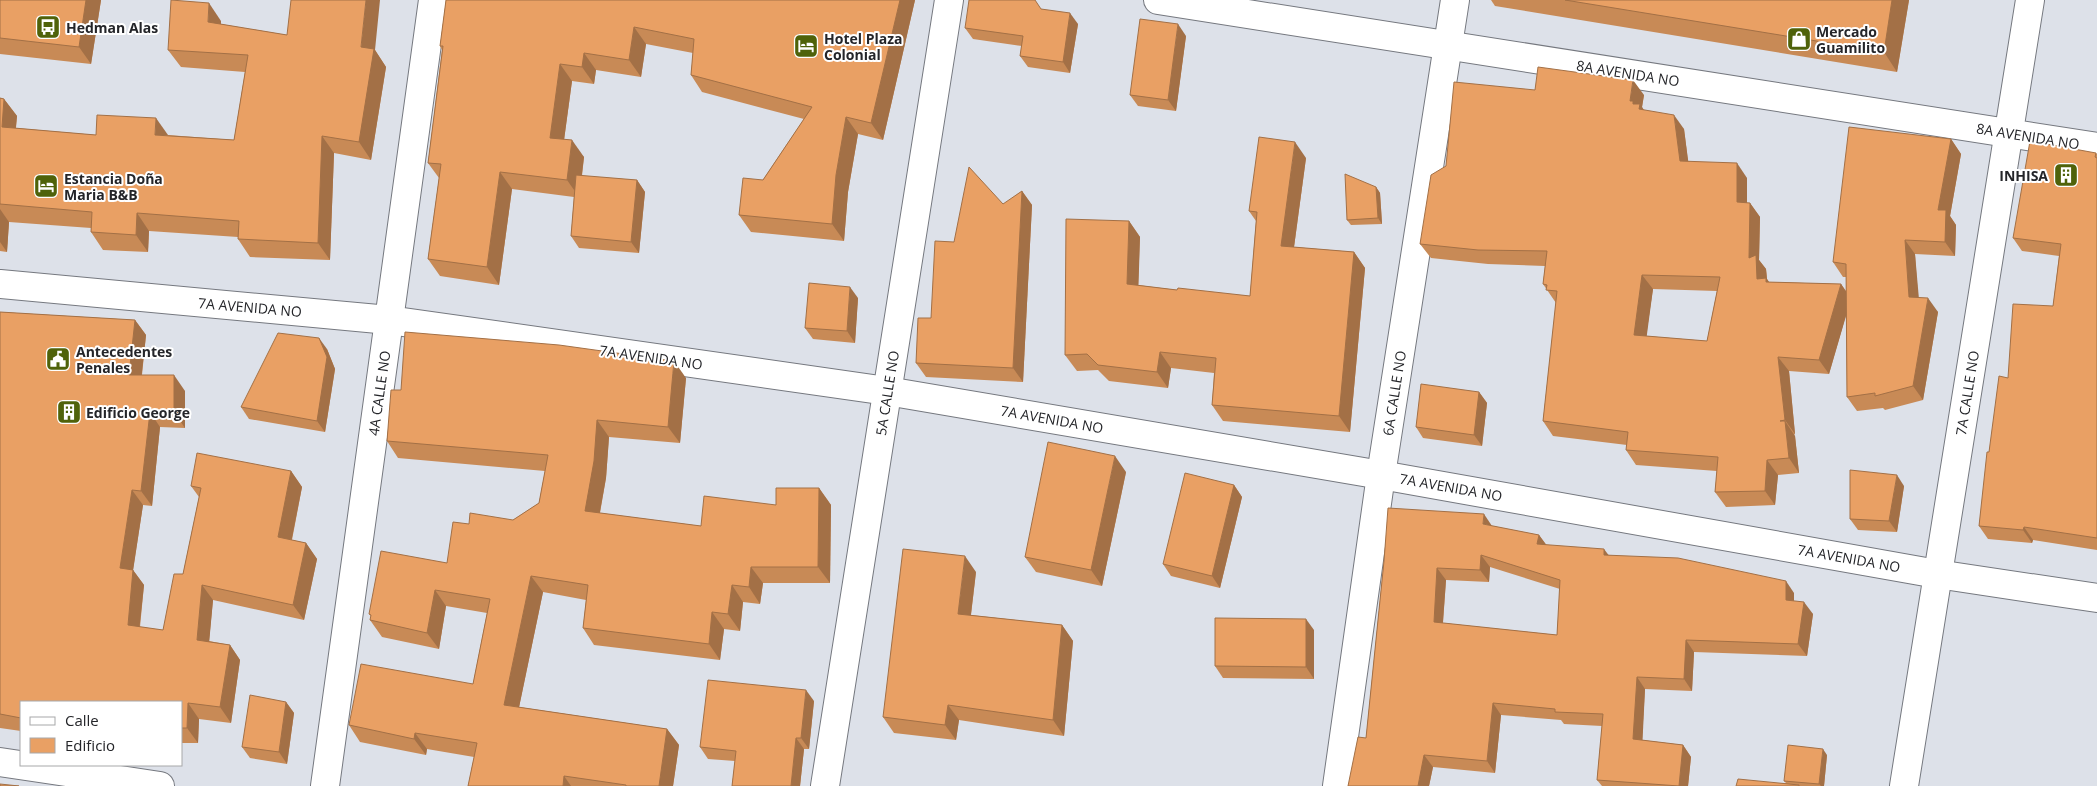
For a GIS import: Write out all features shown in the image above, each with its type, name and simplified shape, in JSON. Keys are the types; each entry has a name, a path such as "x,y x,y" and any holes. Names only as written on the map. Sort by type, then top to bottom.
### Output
{"street":[{"name":"4A CALLE NO","path":"325,786 433,0"},
{"name":"5A CALLE NO","path":"825,786 949,0"},
{"name":"8A AVENIDA NO","path":"1158,0 2097,147"},
{"name":"6A CALLE NO","path":"1337,786 1382,475 1455,0"},
{"name":"7A CALLE NO","path":"1904,786 2030,0"},
{"name":"7A AVENIDA NO","path":"0,284 389,320 887,391 1382,475 1937,574 2097,598"},
{"path":"0,762 20,765"},
{"path":"27,766 160,786"}],"building":[{"name":"Hedman Alas","path":"0,0 86,0 79,47 0,38"},
{"path":"171,0 209,3 208,22 287,35 291,0 366,0 361,47 374,49 359,142 322,136 318,243 238,239 239,221 137,213 136,235 91,232 92,212 0,204 0,98 4,99 2,127 96,135 97,115 156,118 155,135 234,140 248,55 168,50"},
{"path":"446,0 900,0 871,123 846,117 836,175 832,224 739,215 743,178 763,180 812,107 691,75 694,39 634,27 629,60 584,53 582,67 560,64 550,138 572,140 567,180 500,172 487,267 428,259 441,164 428,163 443,46 440,46"},
{"path":"969,0 1035,0 1041,9 1070,13 1063,62 1020,56 1023,36 965,28"},
{"path":"1565,0 1892,0 1884,52"},
{"path":"1140,19 1178,24 1168,100 1130,95"},
{"path":"1538,67 1633,80 1630,101 1633,101 1633,104 1640,104 1639,109 1674,115 1680,161 1737,163 1737,202 1750,203 1749,258 1756,255 1757,279 1766,278 1766,282 1841,284 1819,360 1778,357 1785,420 1780,421 1785,421 1789,458 1767,460 1765,491 1715,492 1718,457 1626,450 1628,432 1543,421 1557,291 1546,290 1547,285 1543,284 1547,251 1478,250 1420,244 1431,175 1446,166 1454,82 1535,90","holes":["1642,275 1720,277 1707,341 1634,335"]},
{"path":"1849,127 1951,139 1938,210 1946,210 1945,242 1905,240 1909,297 1928,298 1913,386 1875,396 1875,393 1847,397 1846,264 1833,262"},
{"path":"1259,137 1295,142 1281,246 1354,252 1339,416 1212,405 1216,358 1160,352 1157,372 1098,365 1087,354 1065,355 1066,219 1129,221 1127,284 1250,296 1257,212 1249,211"},
{"path":"2030,141 2096,153 2095,157 2097,158 2097,538 2024,527 2023,530 1979,526 1987,452 1989,452 1999,376 2008,378 2013,304 2053,306 2061,244 2013,238"},
{"path":"969,167 1003,204 1022,191 1013,368 916,363 918,318 931,318 935,241 954,242"},
{"path":"1345,174 1376,187 1378,218 1347,220"},
{"path":"576,175 637,180 631,242 571,236"},
{"path":"809,283 850,287 847,331 805,328"},
{"path":"0,312 135,320 129,375 174,375 174,412 150,412 141,491 132,490 120,568 133,570 128,625 163,630 174,574 183,574 201,488 191,486 197,453 291,471 278,537 306,543 293,605 202,585 197,640 230,645 220,707 188,703 187,728 182,728 182,701 20,701 20,718 0,714"},
{"path":"405,332 559,345 674,361 668,427 597,420 594,461 585,511 701,526 704,496 776,505 776,488 819,488 818,567 751,567 749,587 732,585 728,614 712,612 709,644 583,628 588,585 531,576 504,705 667,729 659,786 626,786 564,776 563,786 468,786 477,743 415,733 414,739 349,725 361,664 473,684 490,599 435,590 427,633 370,620 371,615 369,614 381,551 447,563 453,522 469,524 470,513 513,520 539,503 548,455 387,441 391,390 401,390"},
{"path":"278,333 319,338 327,357 317,421 241,407"},
{"path":"1421,384 1479,392 1474,435 1416,427"},
{"path":"1048,442 1115,456 1091,570 1025,557"},
{"path":"1850,470 1897,475 1889,521 1850,519"},
{"path":"1185,473 1234,485 1212,576 1163,564"},
{"path":"1388,508 1484,514 1483,524 1539,535 1537,544 1604,549 1604,555 1678,558 1786,581 1786,600 1804,602 1798,644 1686,640 1684,679 1637,677 1633,739 1683,745 1679,786 1597,780 1603,714 1555,712 1555,709 1493,703 1487,761 1424,755 1418,786 1348,786 1358,737 1366,738","holes":["1481,555 1560,580 1557,635 1434,622 1437,568 1480,570"]},
{"path":"903,549 965,556 958,614 1062,625 1053,720 948,705 945,725 883,717"},
{"path":"1215,618 1306,619 1306,667 1215,666"},
{"path":"708,680 806,690 801,738 796,738 791,786 732,786 736,751 700,747"},
{"path":"250,695 286,702 279,752 242,747"},
{"path":"1788,745 1823,749 1819,784 1784,781"},
{"path":"1738,779 1799,785 1799,786 1736,786"},
{"path":"0,784 19,786 0,786"}],"place":[{"name":"Hedman Alas","path":"48,27"},
{"name":"Mercado Guamilito","path":"1799,39"},
{"name":"Hotel Plaza Colonial","path":"806,46"},
{"name":"INHISA","path":"2066,175"},
{"name":"Estancia Doña Maria B&B","path":"46,186"},
{"name":"Antecedentes Penales","path":"58,359"},
{"name":"Edificio George","path":"69,412"}]}
